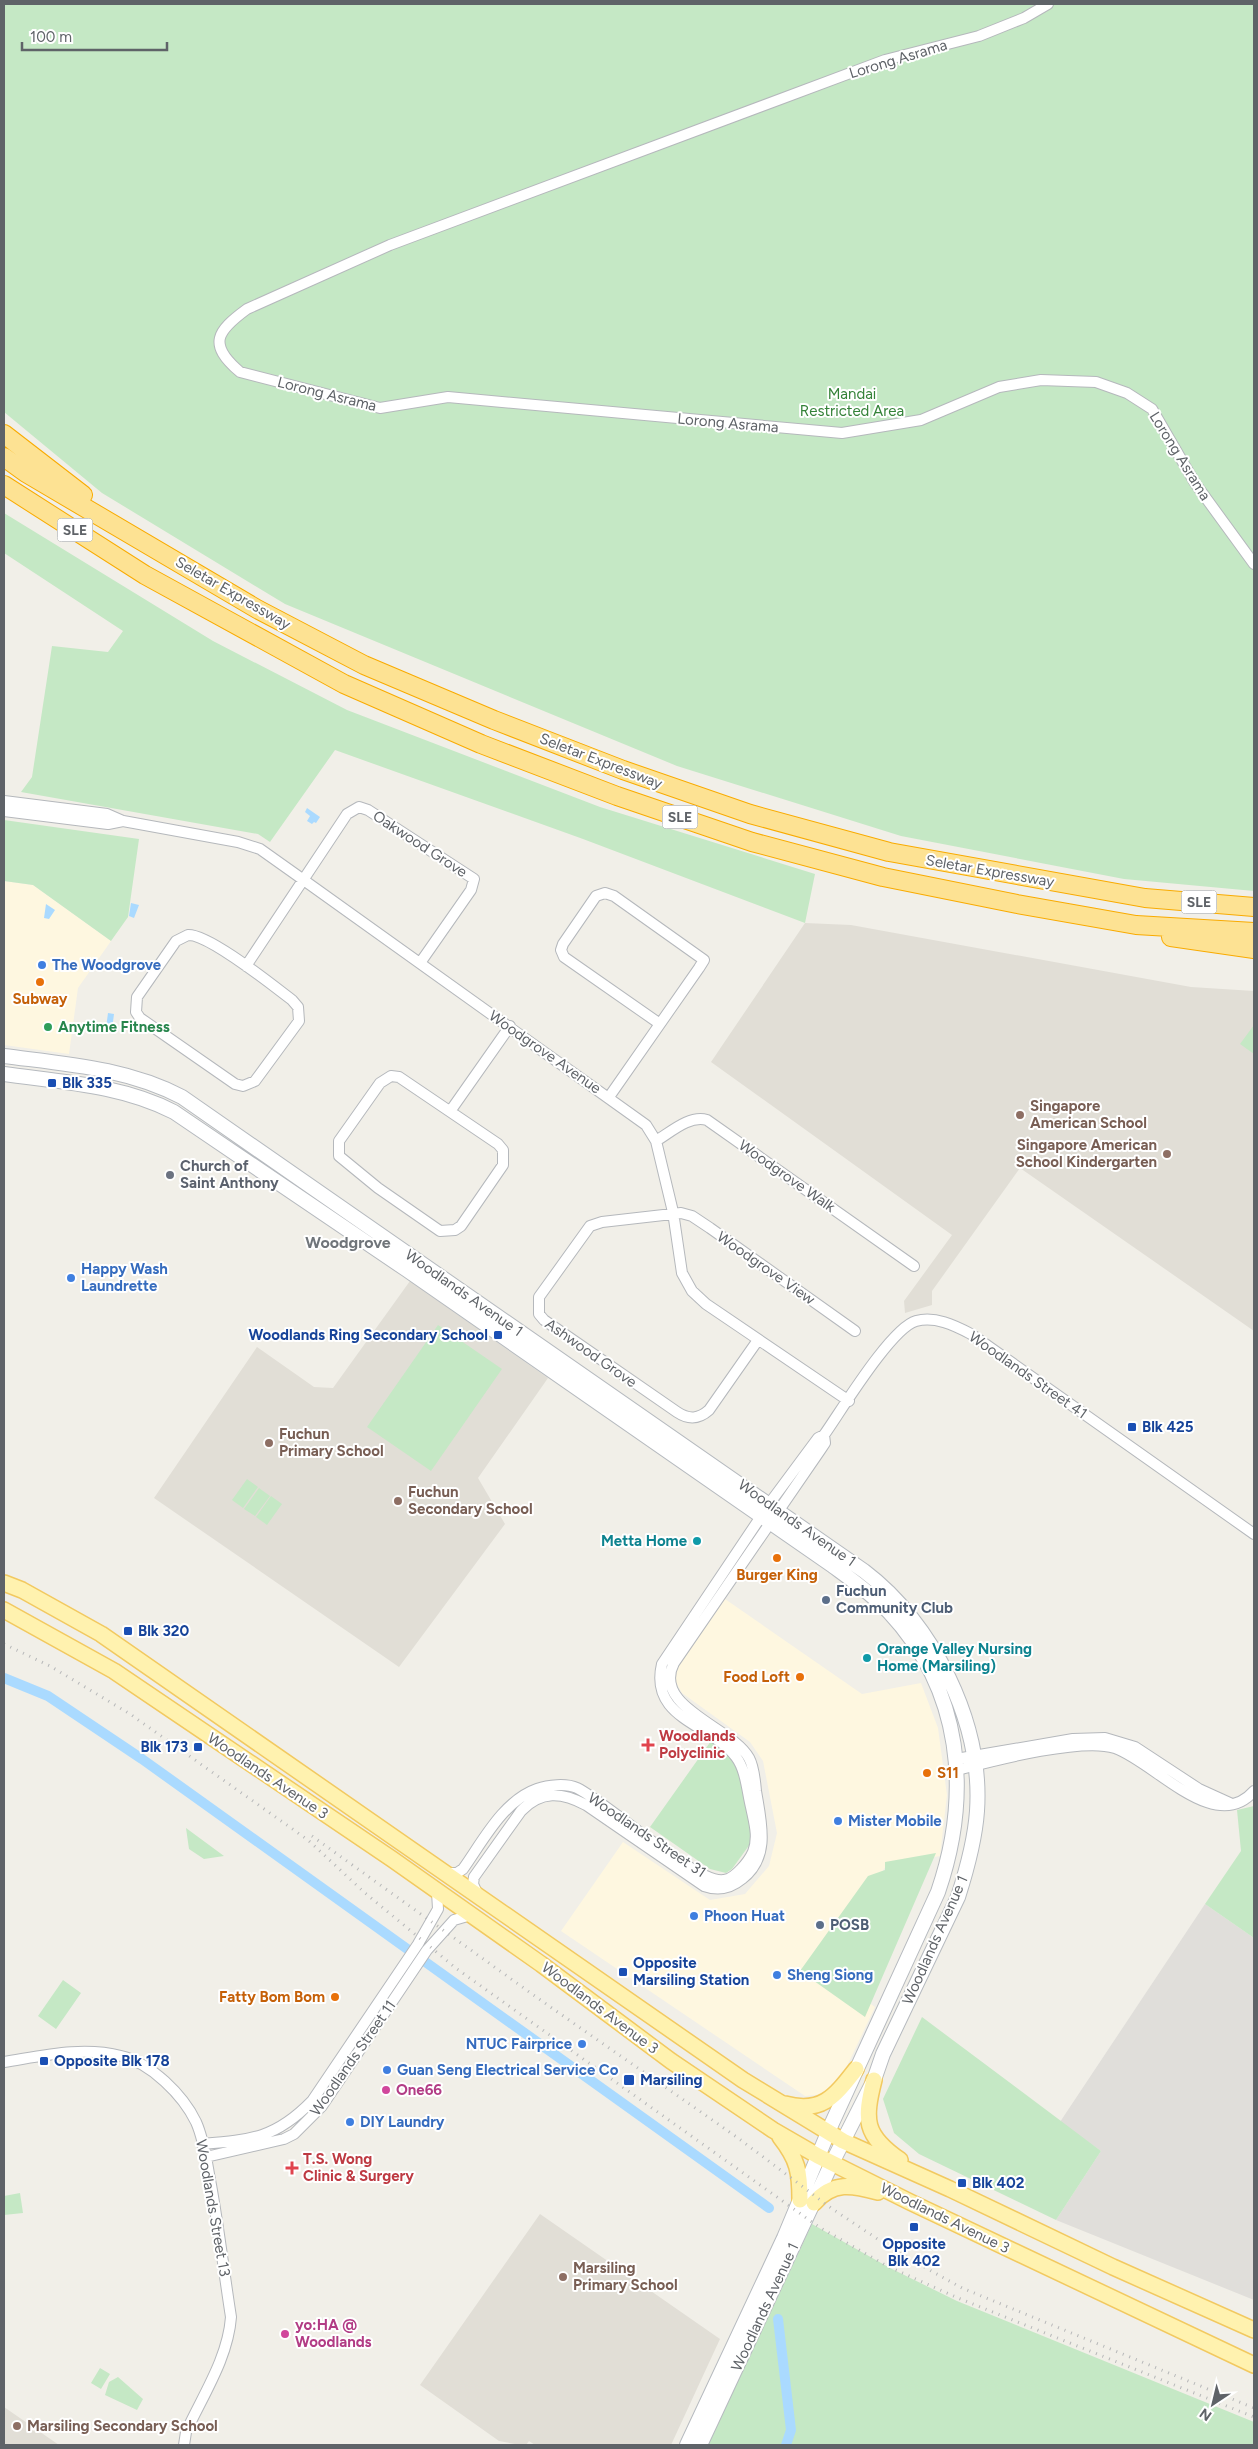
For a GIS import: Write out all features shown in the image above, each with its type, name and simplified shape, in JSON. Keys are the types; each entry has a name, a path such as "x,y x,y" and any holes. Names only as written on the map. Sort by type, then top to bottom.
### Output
{"highway":[{"path":"4,434 141,540"},
{"name":"Seletar Expressway","path":"4,457 26,473 257,609 364,665 494,720 623,770 750,814 889,852 1145,898 1254,907"},
{"name":"Seletar Expressway","path":"4,485 145,575 344,684 490,748 617,796 752,842 883,877 1017,904 1136,925 1254,932"},
{"path":"1136,925 1171,938 1254,949"}],"main road":[{"name":"Woodlands Avenue 1","path":"4,1056 129,1075 160,1085 182,1097 871,1576 888,1590 913,1618 934,1651 959,1701 966,1721 973,1760 977,1810 973,1843 958,1897 883,2054 874,2080 832,2164 784,2238 686,2445"},
{"name":"Woodlands Avenue 1","path":"4,1074 128,1093 154,1101 174,1112 407,1270 766,1519 873,1596 908,1634 926,1661 947,1713 956,1764 957,1816 942,1883 818,2156 807,2202 700,2445"},
{"name":"Woodlands Avenue 3","path":"4,1582 101,1634 448,1873 708,2056 828,2133 1051,2238 1254,2330"},
{"name":"Woodlands Avenue 3","path":"4,1610 114,1671 392,1859 436,1892 541,1964 671,2061 774,2130 832,2164 1254,2365"},
{"path":"779,2102 804,2108 818,2106 834,2095 856,2069"},
{"path":"874,2080 867,2115 867,2123 872,2133 891,2154 935,2182"},
{"path":"774,2130 797,2163 807,2202 838,2187 874,2191 910,2202"}],"street":[{"name":"Lorong Asrama","path":"1048,4 1024,18 979,36 885,60 390,245 247,309 228,323 221,334 220,349 226,360 240,372 380,408 448,397 842,433 921,420 999,387 1041,380 1096,382 1127,393 1152,409 1195,483 1254,564"},
{"name":"Woodgrove Avenue","path":"4,801 107,814 123,821 246,844 260,849 510,1026 646,1125 656,1141 673,1212 685,1282 699,1298 758,1340 849,1400"},
{"name":"Oakwood Grove","path":"302,879 347,814 360,807 368,810 474,879 471,890 420,963"},
{"name":"Woodgrove Avenue","path":"4,811 108,824 123,821"},
{"path":"246,966 302,879"},
{"path":"609,1097 660,1024 704,960 614,896 605,893 596,896 562,944 561,950 564,957 660,1024"},
{"path":"196,934 246,966 292,1000 299,1013 299,1021 256,1081 243,1086 235,1084 140,1018 136,1012 135,1004 137,997 181,937 196,934"},
{"path":"451,1110 510,1026"},
{"path":"390,1076 399,1077 451,1110 498,1144 504,1158 503,1165 461,1226 455,1230 440,1231 343,1161 337,1149 339,1141 380,1083 390,1076"},
{"name":"Woodgrove Walk","path":"656,1141 692,1120 700,1118 707,1120 914,1266"},
{"name":"Woodgrove View","path":"673,1212 686,1214 698,1220 855,1331"},
{"name":"Ashwood Grove","path":"673,1212 602,1222 590,1226 538,1297 539,1314 544,1320 669,1407 690,1418 699,1417 709,1410 758,1340"},
{"name":"Woodlands Street 41","path":"766,1519 825,1443 824,1435 890,1342 902,1328 917,1320 929,1320 946,1322 977,1338 1254,1534"},
{"name":"Woodlands Street 31","path":"448,1873 457,1873 463,1869 514,1802 535,1789 556,1786 576,1788 590,1796 686,1864 712,1879 724,1880 737,1872 750,1857 755,1843 756,1830 743,1768 729,1749 671,1706 664,1697 659,1683 665,1657 766,1519"},
{"name":"Woodlands Street 31","path":"476,1893 474,1877 521,1811 530,1802 544,1795 565,1796 586,1805 704,1886 713,1889 731,1887 752,1870 760,1854 763,1830 751,1760 738,1744 680,1700 671,1689 669,1676 674,1663 766,1519"},
{"path":"956,1764 1070,1747 1106,1746 1124,1752 1214,1806 1232,1805 1246,1799 1254,1791"},
{"name":"Woodlands Street 11","path":"206,2157 284,2139 305,2124 322,2106 410,1975 438,1909 436,1892"},
{"name":"Woodlands Street 11","path":"202,2144 255,2137 278,2130 296,2118 312,2101 402,1968 422,1947 454,1920 470,1915"},
{"name":"Woodlands Street 13","path":"4,2062 74,2052 121,2056 145,2068 181,2098 196,2124 206,2157 231,2317 230,2333 223,2354 186,2432 184,2445"}],"shaded area":[{"name":"The Woodgrove","path":"4,881 33,885 111,941 78,988 69,1054 4,1045"},
{"name":"Singapore American School","path":"805,923 851,925 1191,987 1254,991 1254,1331 1020,1168 932,1291 932,1305 905,1313 904,1301 952,1235 711,1062"},
{"name":"Fuchun Secondary School","path":"410,1281 548,1378 478,1478 505,1524 399,1667 154,1498 257,1347 314,1387 333,1388"},
{"path":"725,1599 862,1694 921,1683 938,1728 947,1795 940,1856 886,1866 816,1966 875,2007 840,2081 824,2094 805,2096 561,1931 623,1842 710,1900 745,1894 769,1866 777,1833 763,1761 750,1742 682,1693 675,1681 677,1667"},
{"path":"1205,1904 1254,1938 1254,2300 1056,2220 1101,2151 1060,2122"},
{"name":"Marsiling Primary School","path":"540,2214 720,2339 671,2445 535,2445 529,2441 526,2445 520,2445 499,2441 420,2385"},
{"name":"Marsiling Secondary School","path":"4,2407 59,2445 4,2445"}],"green space":[{"name":"Mandai Restricted Area","path":"4,4 1254,4 1254,891 1124,879 901,836 677,766 285,604 102,493 4,412"},
{"path":"4,513 213,641 347,710 600,807 815,874 805,923 583,839 335,750 270,842 258,834 21,792 32,777 52,646 108,652 123,631 4,553"},
{"path":"4,820 139,839 128,917 111,941 33,885 4,881"},
{"path":"1254,1025 1254,1054 1240,1044"},
{"path":"438,1325 502,1369 431,1471 367,1427"},
{"path":"247,1479 258,1487 243,1508 232,1500"},
{"path":"259,1488 270,1496 255,1516 244,1509"},
{"path":"271,1496 282,1504 267,1525 256,1517"},
{"path":"711,1741 731,1755 738,1764 753,1840 732,1869 726,1873 710,1869 650,1827"},
{"path":"1254,1806 1254,1938 1205,1904 1241,1851 1237,1810"},
{"path":"186,1828 224,1856 204,1859 189,1849"},
{"path":"936,1853 865,2017 800,1971 868,1876 885,1870 885,1862"},
{"path":"63,1980 81,1993 56,2029 38,2016"},
{"path":"922,2017 1101,2151 1056,2220 919,2154 894,2133 883,2099"},
{"path":"20,2193 23,2213 4,2215 4,2196"},
{"path":"812,2224 890,2268 957,2301 1254,2422 1254,2445 708,2445"},
{"path":"100,2368 110,2374 101,2389 91,2383"},
{"path":"118,2377 143,2399 137,2410 105,2395 109,2382"}],"water":[{"path":"307,808 320,817 316,823 312,824 307,821 310,816 305,812"},
{"path":"131,903 139,905 134,918 129,916"},
{"path":"46,904 55,910 49,919 44,918"},
{"path":"108,1013 114,1014 112,1029 106,1028"}],"waterway":[{"path":"4,1678 48,1696 142,1759 769,2208"},
{"path":"778,2319 791,2430 786,2445"}],"railway":[{"path":"4,1644 50,1666 130,1714 308,1840 365,1893 457,1969 819,2227 887,2266 958,2298 1254,2417"},
{"path":"312,1836 539,1999 738,2138 831,2208 897,2252 962,2288 1254,2408"}],"place":[{"name":"The Woodgrove","path":"42,965"},
{"name":"Subway","path":"40,982"},
{"name":"Anytime Fitness","path":"48,1027"},
{"name":"Blk 335","path":"52,1083"},
{"name":"Singapore American School","path":"1020,1115"},
{"name":"Singapore American School Kindergarten","path":"1167,1154"},
{"name":"Church of Saint Anthony","path":"170,1175"},
{"name":"Happy Wash Laundrette","path":"71,1278"},
{"name":"Woodlands Ring Secondary School","path":"498,1335"},
{"name":"Blk 425","path":"1132,1427"},
{"name":"Fuchun Primary School","path":"269,1443"},
{"name":"Fuchun Secondary School","path":"398,1501"},
{"name":"Metta Home","path":"697,1541"},
{"name":"Burger King","path":"777,1558"},
{"name":"Fuchun Community Club","path":"826,1600"},
{"name":"Blk 320","path":"128,1631"},
{"name":"Orange Valley Nursing Home (Marsiling)","path":"867,1658"},
{"name":"Food Loft","path":"800,1677"},
{"name":"Woodlands Polyclinic","path":"648,1745"},
{"name":"Blk 173","path":"198,1747"},
{"name":"S11","path":"927,1773"},
{"name":"Mister Mobile","path":"838,1821"},
{"name":"Phoon Huat","path":"694,1916"},
{"name":"POSB","path":"820,1925"},
{"name":"Opposite Marsiling Station","path":"623,1972"},
{"name":"Sheng Siong","path":"777,1975"},
{"name":"Fatty Bom Bom","path":"335,1997"},
{"name":"NTUC Fairprice","path":"582,2044"},
{"name":"Opposite Blk 178","path":"44,2061"},
{"name":"Guan Seng Electrical Service Co","path":"387,2070"},
{"name":"Marsiling","path":"629,2080"},
{"name":"One66","path":"386,2090"},
{"name":"DIY Laundry","path":"350,2122"},
{"name":"T.S. Wong Clinic & Surgery","path":"292,2168"},
{"name":"Blk 402","path":"962,2183"},
{"name":"Opposite Blk 402","path":"914,2227"},
{"name":"Marsiling Primary School","path":"563,2277"},
{"name":"yo:HA @ Woodlands","path":"285,2334"},
{"name":"Marsiling Secondary School","path":"17,2426"}],"district":[{"name":"Woodgrove","path":"348,1242"}]}
